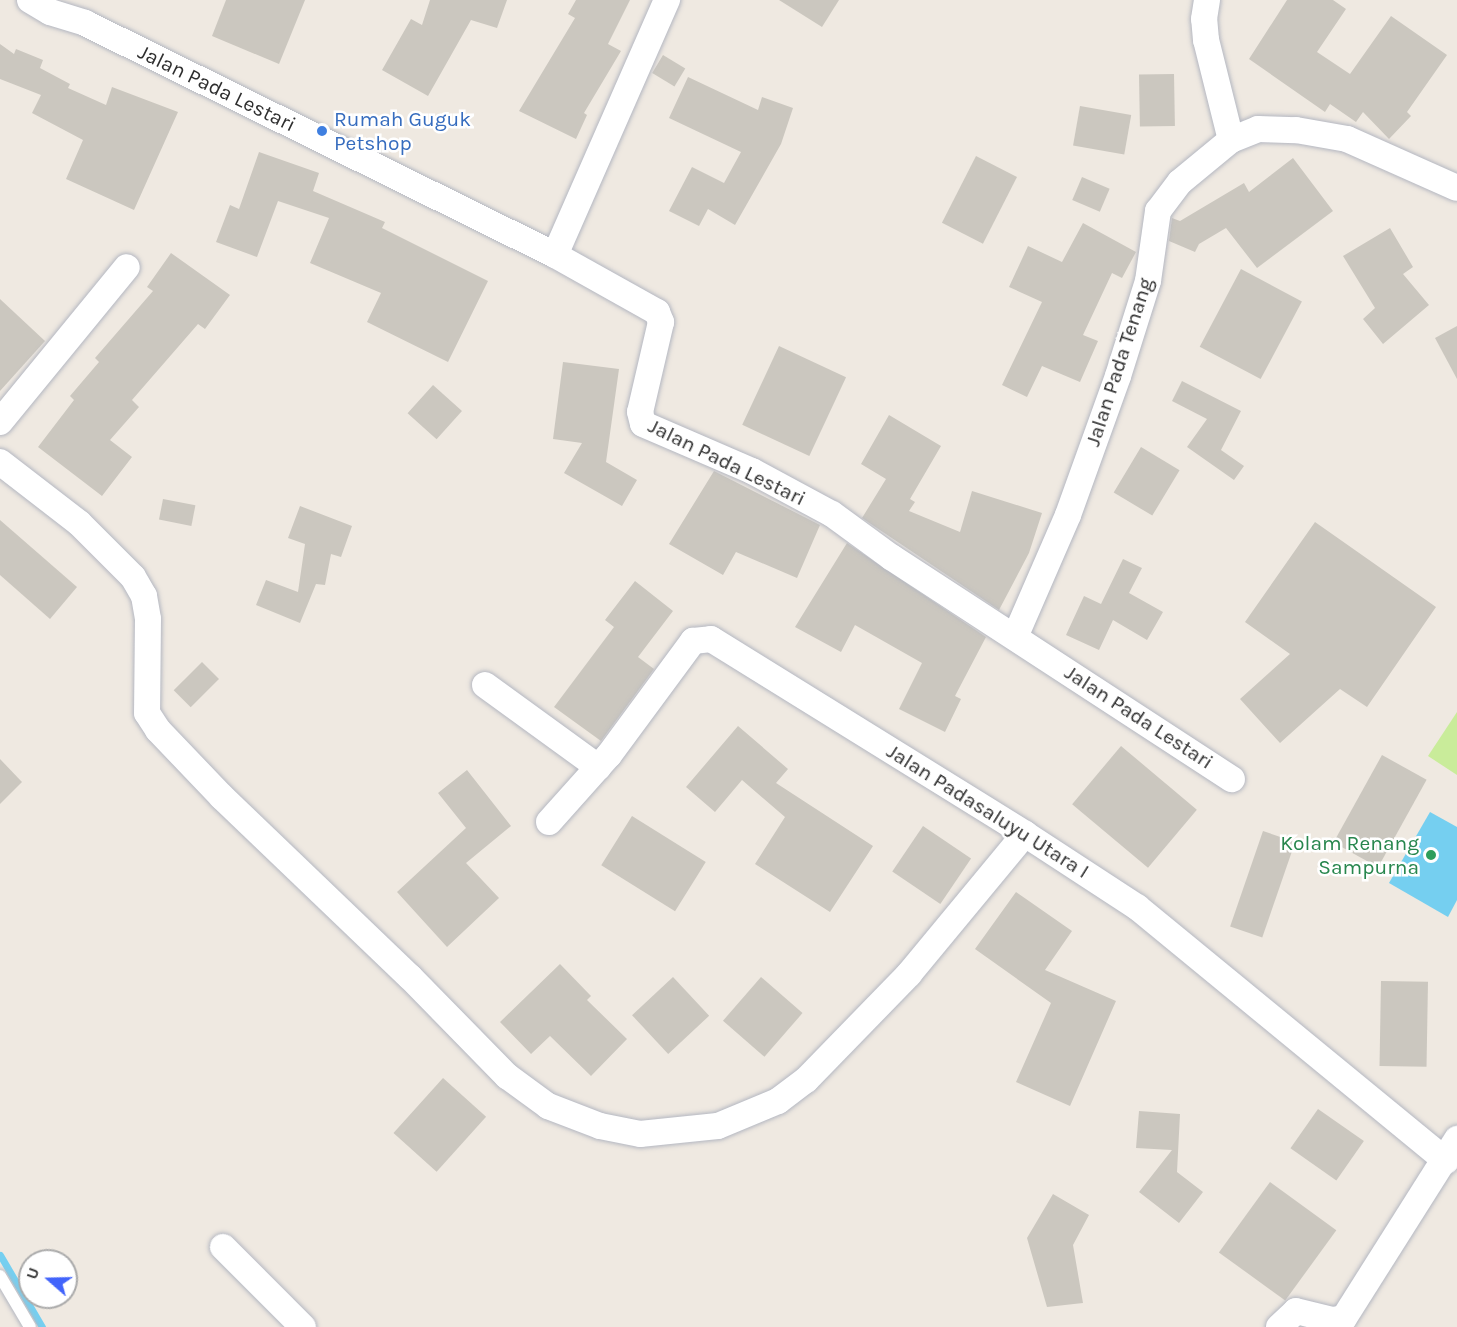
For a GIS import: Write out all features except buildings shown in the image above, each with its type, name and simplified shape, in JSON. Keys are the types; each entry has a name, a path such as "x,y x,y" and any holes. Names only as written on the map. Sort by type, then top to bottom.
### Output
{"street":[{"path":"555,255 667,0"},
{"path":"1207,0 1204,19 1206,40 1231,140"},
{"name":"Jalan Pada Lestari","path":"40,6 85,23 555,255 660,315 640,412 643,424 752,471 832,514 891,557 1232,779"},
{"name":"Jalan Pada Tenang","path":"1015,637 1068,515 1118,376 1148,281 1158,210 1180,182 1231,140 1258,129 1296,130 1347,139 1457,188"},
{"path":"0,422 127,267"},
{"path":"0,462 79,523 133,577 144,596 148,619 146,703 154,725 222,797 410,977 519,1088 548,1106 600,1126 640,1134 718,1126 778,1101 806,1080 909,974 1025,834"},
{"name":"Jalan Padasaluyu Utara I","path":"549,822 598,767 693,642 703,638 723,644 1137,907 1451,1150"},
{"path":"485,685 598,767"},
{"path":"1279,1327 1296,1311 1333,1320 1344,1318 1451,1150"},
{"path":"224,1247 303,1327"}],"lane":[{"path":"0,1276 30,1327"}],"green space":[{"path":"1457,712 1457,775 1428,756"}],"water":[{"name":"Kolam Renang Sampurna","path":"1430,812 1457,827 1457,900 1448,917 1389,883"}],"waterway":[{"path":"0,1255 42,1327"}],"place":[{"name":"Rumah Guguk Petshop","path":"322,131"},
{"name":"Kolam Renang Sampurna","path":"1431,855"}]}
